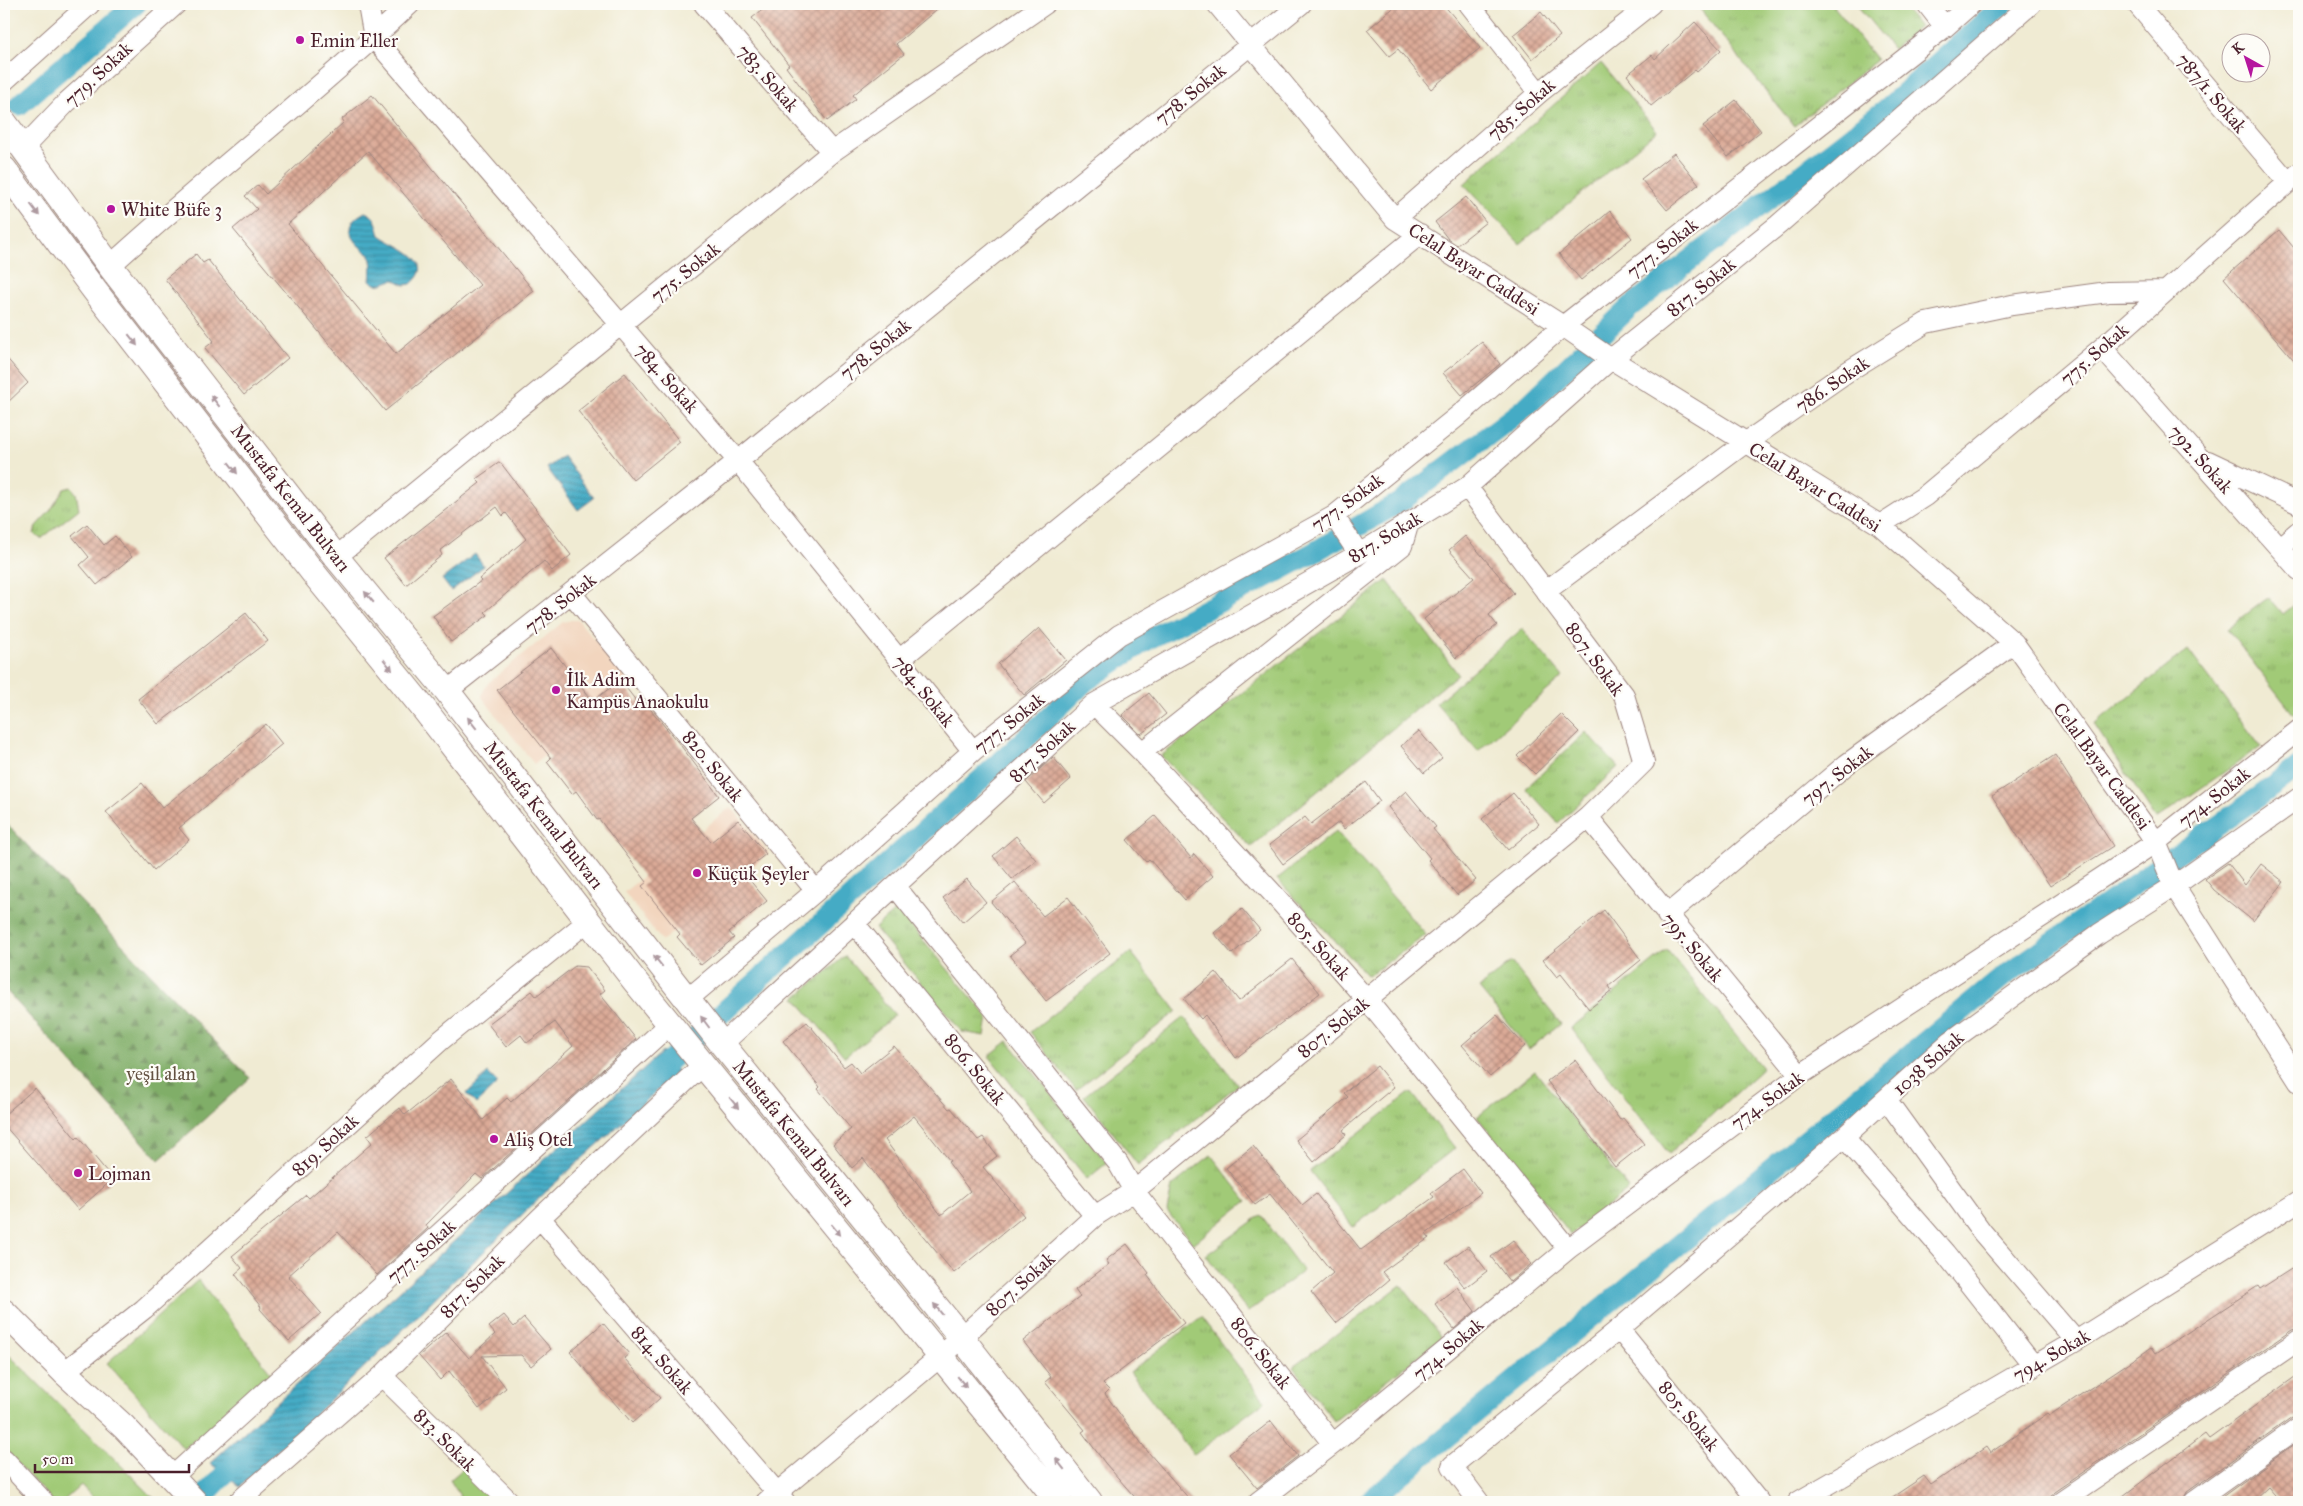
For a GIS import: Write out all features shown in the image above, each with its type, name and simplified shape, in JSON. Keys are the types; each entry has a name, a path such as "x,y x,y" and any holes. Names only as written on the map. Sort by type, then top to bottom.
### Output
{"main road":[{"name":"Mustafa Kemal Bulvarı","path":"4,122 110,266 336,557 448,691 722,1044 961,1337 1090,1502"},
{"name":"Mustafa Kemal Bulvarı","path":"4,171 254,496 424,709 588,921 1058,1502"},
{"path":"4,1312 64,1372 124,1427 195,1502"}],"street":[{"path":"4,81 90,4"},
{"name":"779. Sokak","path":"23,148 68,102 176,4"},
{"path":"368,4 374,38"},
{"path":"110,266 374,38 410,4"},
{"name":"783. Sokak","path":"704,4 832,152"},
{"name":"775. Sokak","path":"336,557 832,152 1045,4"},
{"name":"Celal Bayar Caddesi","path":"1218,4 1396,219 1610,359 1880,525 2014,643 2156,842 2174,886 2299,1082"},
{"name":"778. Sokak","path":"448,691 738,461 1301,4"},
{"path":"1469,4 1539,92"},
{"name":"785. Sokak","path":"1396,219 1539,92 1651,4"},
{"path":"1927,4 1945,27"},
{"name":"777. Sokak","path":"688,1000 816,891 973,751 1119,635 1334,516 1458,416 1562,326 1945,27 1971,4"},
{"name":"817. Sokak","path":"722,1044 1094,704 1359,554 1466,487 1610,359 1778,225 2031,4"},
{"name":"787/1. Sokak","path":"2137,4 2293,177"},
{"name":"784. Sokak","path":"374,38 738,461 973,751"},
{"name":"775. Sokak","path":"1880,525 1925,496 2102,348 2293,177"},
{"path":"899,660 1420,234"},
{"name":"786. Sokak","path":"1546,591 1745,443 1847,372 1926,323 2012,305 2098,293 2165,291"},
{"name":"792. Sokak","path":"2102,348 2280,546 2299,570"},
{"path":"2199,457 2299,504"},
{"name":"807. Sokak","path":"776,1499 941,1356 1096,1216 1134,1191 1588,817 1644,762 1624,695 1466,487"},
{"path":"1334,516 1359,554"},
{"path":"1142,752 1402,546 1409,522"},
{"path":"2280,546 2299,531"},
{"name":"820. Sokak","path":"572,594 816,891"},
{"name":"797. Sokak","path":"1667,915 1847,764 2014,643"},
{"name":"805. Sokak","path":"1094,704 1142,752 1367,1000 1568,1249"},
{"name":"774. Sokak","path":"1258,1502 1334,1444 1568,1249 1800,1075 2156,842 2299,730"},
{"name":"1038 Sokak","path":"2076,1341 1982,1232 1886,1099 1951,1040 2099,934 2174,886 2299,798"},
{"name":"795. Sokak","path":"1588,817 1800,1075"},
{"name":"806. Sokak","path":"895,886 1118,1163 1134,1191 1334,1444"},
{"name":"819. Sokak","path":"64,1372 144,1309 440,1041 588,921"},
{"name":"806. Sokak","path":"854,923 1096,1216"},
{"name":"777. Sokak","path":"172,1477 670,1024"},
{"name":"817. Sokak","path":"238,1502 382,1376 540,1218 703,1065"},
{"path":"1478,1502 1452,1466 1619,1330 1886,1099"},
{"path":"1844,1137 1945,1253 2033,1366"},
{"name":"794. Sokak","path":"1798,1502 2076,1341 2299,1201"},
{"name":"814. Sokak","path":"540,1218 776,1499"},
{"name":"805. Sokak","path":"1619,1330 1759,1502"},
{"path":"2061,1502 2299,1340"},
{"name":"813. Sokak","path":"382,1376 510,1502"},
{"path":"2194,1502 2299,1427"},
{"path":"4,1459 44,1502"}],"shaded area":[{"name":"İlk Adim Kampüs Anaokulu","path":"578,620 633,686 534,764 482,697 483,692 488,683 563,622"},
{"name":"Küçük Şeyler","path":"731,807 769,853 662,941 624,892"}],"green space":[{"path":"1696,4 1832,4 1877,60 1794,126"},
{"path":"1856,4 1901,4 1920,27 1893,49"},
{"path":"1601,63 1657,131 1520,244 1464,184"},
{"path":"71,487 76,493 79,509 41,539 34,534 36,526 50,511 64,489"},
{"path":"1387,580 1458,674 1251,847 1161,756"},
{"path":"2269,597 2283,614 2299,601 2299,711 2294,715 2227,629"},
{"path":"1522,629 1563,677 1478,751 1436,703"},
{"path":"2188,650 2261,747 2156,819 2094,724"},
{"path":"1586,732 1618,767 1558,823 1526,788"},
{"name":"yeşil alan","path":"4,821 250,1078 159,1160 4,988"},
{"path":"1336,831 1426,935 1368,976 1277,879"},
{"path":"897,909 988,1017 985,1036 962,1032 875,928"},
{"path":"1667,950 1763,1068 1669,1154 1571,1028"},
{"path":"1131,952 1177,1011 1076,1090 1030,1032"},
{"path":"845,956 895,1015 845,1057 795,998"},
{"path":"1511,962 1561,1024 1529,1049 1479,988"},
{"path":"1184,1017 1238,1085 1138,1165 1084,1096"},
{"path":"1008,1041 1107,1163 1087,1179 989,1056"},
{"path":"1535,1071 1629,1189 1571,1235 1477,1117"},
{"path":"1411,1092 1455,1148 1353,1227 1310,1171"},
{"path":"1211,1155 1247,1201 1193,1244 1167,1211 1172,1186"},
{"path":"1261,1215 1303,1271 1248,1312 1206,1255"},
{"path":"198,1280 272,1374 184,1449 107,1363"},
{"path":"1401,1285 1442,1338 1334,1421 1293,1367"},
{"path":"1201,1317 1265,1401 1194,1455 1130,1372"},
{"path":"4,1350 158,1502 97,1502 81,1485 62,1502 53,1502 4,1449"},
{"path":"465,1467 495,1502 453,1502 460,1496 450,1480"}],"water":[{"path":"365,212 374,219 380,235 412,254 418,260 420,267 419,275 411,284 405,285 391,280 382,284 376,284 370,280 372,266 370,255 353,239 350,228 357,217"},
{"path":"563,456 594,498 578,510 547,468"},
{"path":"475,554 484,566 451,591 442,579"},
{"path":"662,1052 678,1072 552,1186 240,1487 210,1463"},
{"path":"488,1073 498,1083 476,1104 466,1094"}],"building":[{"path":"770,4 943,4 896,44 904,54 853,95 856,99 827,121 786,67 789,65 752,18"},
{"path":"1398,4 1443,4 1480,48 1431,89 1398,49 1389,56 1367,30"},
{"path":"1541,12 1560,36 1532,59 1513,35"},
{"path":"1695,22 1721,50 1697,72 1695,70 1651,106 1627,75 1652,55 1655,59"},
{"path":"372,95 534,291 385,411 233,229 257,209 245,196 258,185 266,194 344,122 342,119","holes":["368,151 480,285 396,354 288,224"]},
{"path":"1736,100 1761,131 1728,157 1703,126"},
{"path":"1674,153 1699,184 1667,210 1641,179"},
{"path":"1466,197 1486,222 1457,245 1448,239 1435,222"},
{"path":"1610,211 1632,238 1581,280 1559,254"},
{"path":"2279,230 2299,254 2299,366 2224,278"},
{"path":"196,254 203,263 208,260 288,358 244,395 205,348 214,341 165,279"},
{"path":"1482,342 1500,364 1462,395 1443,373"},
{"path":"4,355 28,383 4,406"},
{"path":"625,373 680,442 633,480 578,411"},
{"path":"500,462 571,555 552,571 544,561 485,612 488,615 451,642 433,616 481,581 479,579 526,539 506,513 503,516 497,507 440,551 442,555 406,585 384,558 480,483 476,479"},
{"path":"87,524 104,545 115,536 132,557 97,585 80,565 89,557 72,536"},
{"path":"1465,536 1514,593 1489,615 1497,625 1456,658 1424,619 1474,578 1449,550"},
{"path":"246,613 268,641 158,724 138,699"},
{"path":"1039,628 1066,660 1024,695 998,664"},
{"path":"551,648 593,701 620,680 637,702 641,698 681,746 719,796 691,818 711,842 738,820 766,854 743,872 767,901 729,932 734,938 701,965 677,937 680,934 642,886 647,882 576,791 572,794 547,762 551,758 497,690"},
{"path":"1149,693 1166,714 1141,734 1122,715"},
{"path":"1561,714 1579,732 1535,774 1517,756"},
{"path":"266,724 282,744 179,828 189,840 154,870 106,812 142,783 162,808"},
{"path":"1419,731 1442,758 1424,773 1401,746"},
{"path":"2055,755 2113,846 2050,886 1992,796"},
{"path":"1053,757 1071,779 1044,803 1026,782"},
{"path":"1366,782 1380,801 1344,829 1339,822 1283,864 1269,845 1305,817 1311,824"},
{"path":"1406,791 1436,827 1433,829 1476,880 1457,895 1428,860 1430,858 1388,807"},
{"path":"1513,793 1539,824 1508,850 1482,819"},
{"path":"1155,816 1191,858 1194,854 1213,876 1185,900 1149,859 1146,862 1127,840"},
{"path":"1016,836 1036,860 1012,879 993,856"},
{"path":"2228,863 2245,885 2261,864 2284,882 2253,921 2214,890 2205,879"},
{"path":"967,879 986,902 963,922 943,898"},
{"path":"1015,882 1043,916 1068,897 1110,953 1046,1001 1010,955 1025,943 991,902"},
{"path":"1242,909 1260,930 1232,954 1214,933"},
{"path":"1604,910 1641,960 1609,986 1612,991 1589,1009 1561,974 1557,977 1543,960"},
{"path":"1292,959 1320,993 1236,1058 1205,1015 1201,1019 1184,999 1216,972 1239,1001"},
{"path":"575,966 587,967 605,990 600,994 636,1039 482,1179 476,1174 426,1225 428,1228 377,1275 338,1232 288,1276 321,1313 289,1341 260,1309 261,1307 235,1274 242,1268 232,1256 306,1195 309,1198 372,1143 367,1136 400,1108 405,1115 451,1079 483,1120 507,1098 511,1102 573,1046 555,1022 527,1043 521,1035 506,1047 488,1024 532,991 536,996"},
{"path":"1497,1015 1525,1046 1490,1077 1462,1045"},
{"path":"807,1022 844,1067 851,1062 860,1073 894,1046 978,1140 983,1137 997,1156 983,1167 1024,1216 954,1273 909,1219 863,1158 852,1168 833,1144 851,1129 818,1089 820,1087 783,1041","holes":["914,1116 950,1161 948,1162 970,1191 941,1215 885,1140"]},
{"path":"1575,1060 1620,1120 1623,1118 1644,1144 1615,1167 1547,1081"},
{"path":"1377,1066 1394,1087 1343,1130 1346,1135 1314,1162 1296,1140 1348,1097 1344,1093"},
{"path":"35,1088 76,1139 78,1137 113,1179 78,1210 4,1125 4,1115"},
{"path":"1253,1146 1302,1205 1316,1194 1361,1250 1434,1197 1431,1193 1463,1169 1481,1193 1426,1234 1429,1238 1382,1272 1389,1280 1336,1323 1311,1292 1333,1273 1270,1194 1255,1205 1226,1168"},
{"path":"1513,1240 1531,1264 1510,1282 1491,1257"},
{"path":"1127,1244 1149,1273 1147,1275 1184,1323 1103,1384 1109,1390 1105,1394 1148,1452 1192,1502 1139,1502 1105,1463 1082,1432 1085,1430 1045,1382 1051,1377 1023,1341 1080,1297 1075,1290 1109,1264 1106,1260"},
{"path":"1468,1246 1487,1271 1465,1288 1446,1262"},
{"path":"2299,1264 2299,1328 2292,1330 2054,1492 2046,1502 1885,1502 1924,1476 1931,1485 1986,1447 1990,1453 2048,1413 2050,1415 2151,1348 2155,1354 2258,1286 2260,1289"},
{"path":"1457,1287 1475,1311 1454,1329 1435,1304"},
{"path":"504,1315 514,1327 524,1318 551,1349 531,1366 521,1355 482,1356 506,1388 479,1409 449,1371 440,1380 419,1356 446,1332 469,1358 495,1334 489,1327"},
{"path":"603,1323 629,1354 624,1358 660,1398 632,1423 570,1352"},
{"path":"2299,1374 2299,1415 2292,1417 2187,1492 2182,1502 2115,1502 2205,1434 2209,1439"},
{"path":"1271,1421 1298,1456 1257,1488 1229,1454"},
{"path":"2299,1441 2299,1502 2281,1502 2268,1487 2252,1502 2226,1502 2222,1497"}],"waterway":[{"path":"19,105 136,4"},
{"path":"649,1079 1030,735 1086,681 1147,640 1309,555 1402,501 1527,406 1631,306 1886,109 2004,4"},
{"path":"1368,1502 2003,977 2260,796 2299,766"},
{"path":"198,1502 243,1455"}],"place":[{"name":"Emin Eller","path":"300,40"},
{"name":"White Büfe 3","path":"111,209"},
{"name":"İlk Adim Kampüs Anaokulu","path":"556,690"},
{"name":"Küçük Şeyler","path":"697,873"},
{"name":"Aliş Otel","path":"494,1139"},
{"name":"Lojman","path":"78,1173"}]}
